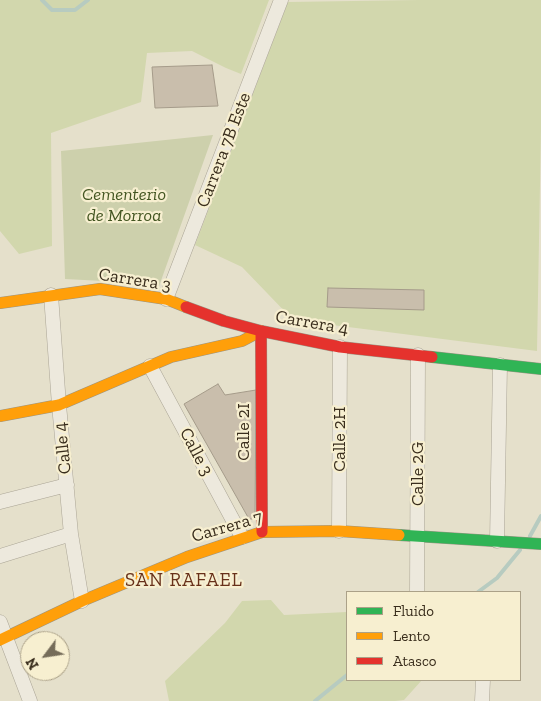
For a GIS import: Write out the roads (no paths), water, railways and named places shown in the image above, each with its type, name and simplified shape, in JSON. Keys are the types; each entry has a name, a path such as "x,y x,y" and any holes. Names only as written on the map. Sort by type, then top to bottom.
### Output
{"street":[{"name":"Carrera 7B Este","path":"166,299 281,0"},
{"name":"Carrera 3","path":"0,303 100,288 166,299 224,321 261,331"},
{"name":"Calle 4","path":"51,295 58,405 71,534 82,601"},
{"name":"Carrera 4","path":"0,416 58,405 170,357 242,341 261,331 340,347 541,369"},
{"name":"Calle 2I","path":"261,331 262,532"},
{"name":"Calle 2H","path":"339,531 340,347"},
{"name":"Calle 2G","path":"417,591 418,355"},
{"path":"497,541 500,365"},
{"name":"Calle 3","path":"150,366 242,537"},
{"path":"0,502 67,485"},
{"name":"Carrera 7","path":"3,639 82,601 187,557 242,537 262,532 339,531 536,544"},
{"path":"0,556 71,534"},
{"path":"0,622 3,639 30,701"},
{"path":"482,701 483,681"}],"waterway":[{"path":"42,0 52,10 75,10 88,0"},
{"path":"530,536 541,516"},
{"path":"479,591 497,578 520,550"},
{"path":"315,701 346,676"}],"district":[{"name":"SAN RAFAEL","path":"184,581"}],"park label":[{"name":"Cementerio de Morroa","path":"124,205"}]}
